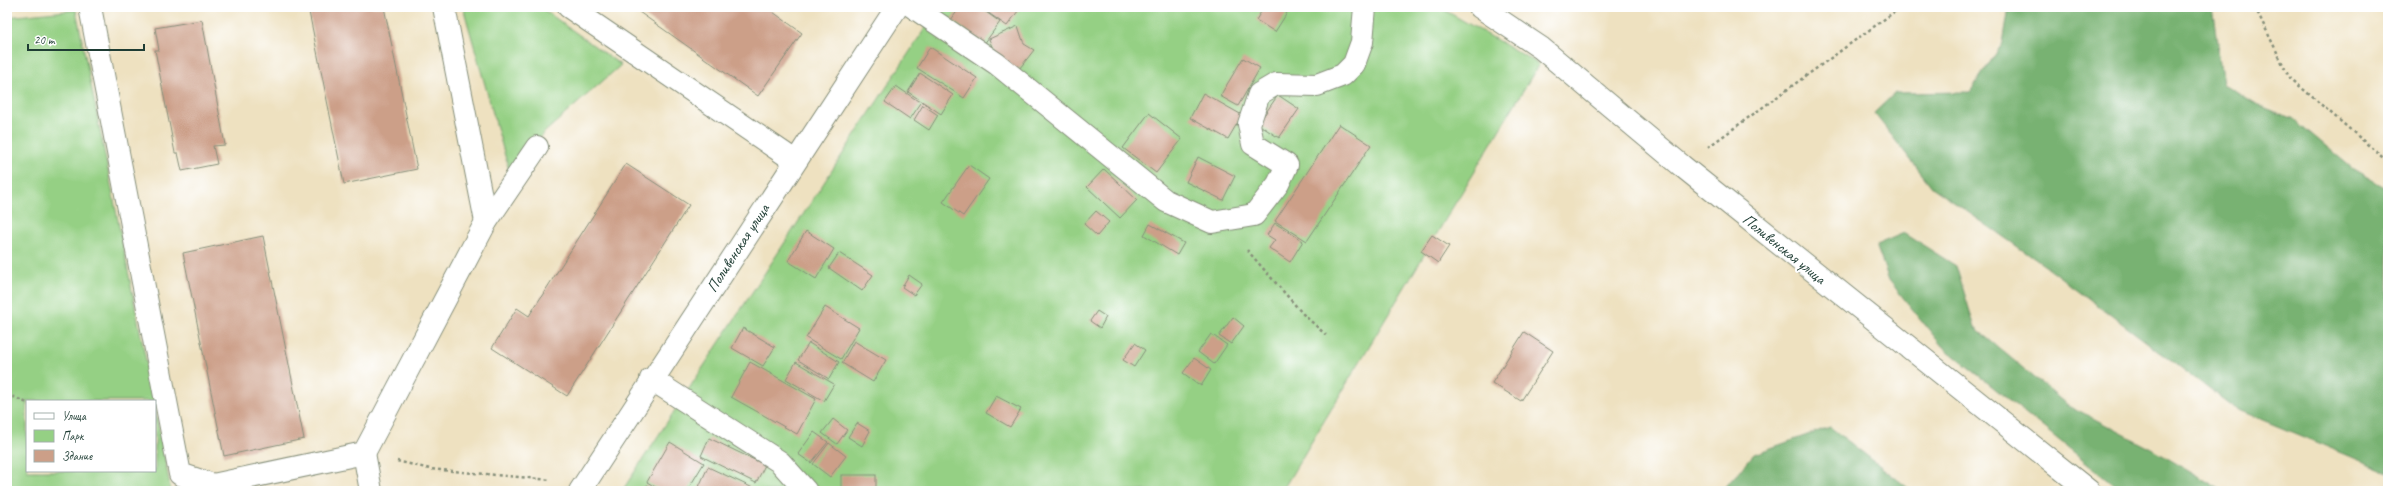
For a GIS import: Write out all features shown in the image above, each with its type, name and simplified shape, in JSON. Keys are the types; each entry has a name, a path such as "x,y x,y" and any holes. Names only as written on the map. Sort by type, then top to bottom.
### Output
{"street":[{"path":"90,7 180,474 214,488 364,453"},
{"path":"444,7 486,222"},
{"path":"569,7 795,161"},
{"name":"Поливенская улица","path":"580,491 651,380 897,7"},
{"path":"913,7 997,64 1166,202 1212,222 1254,215 1278,184 1287,165 1253,144 1249,124 1259,94 1276,84 1317,85 1342,75 1354,64 1362,42 1365,7"},
{"name":"Поливенская улица","path":"1480,7 1541,48 1682,166 2089,491"},
{"path":"371,491 364,453 486,222 536,147"},
{"path":"651,380 780,462 806,491"}],"path":[{"path":"1682,166 1901,7"},
{"path":"2255,7 2289,77 2388,162"},
{"path":"1212,222 1242,244 1303,314 1326,335"},
{"path":"7,394 26,403"},
{"path":"364,453 430,469 551,480 557,484"}],"green space":[{"path":"463,7 540,7 621,65 546,131 509,170"},
{"path":"939,7 1439,7 1539,64 1282,491 622,491"},
{"path":"2009,7 2212,7 2223,84 2258,106 2296,121 2353,169 2388,189 2388,472 2236,409 2048,268 1932,187 1874,113 1895,93 1970,92 2003,43"},
{"path":"76,10 154,400 26,400 26,472 156,472 156,413 171,491 10,491 7,465 7,17"},
{"path":"1904,233 1956,266 1975,328 2066,404 2152,449 2223,491 2122,491 1942,346 1889,280 1876,245"},
{"path":"1830,427 1912,491 1722,491 1754,454"}],"building":[{"path":"308,7 384,7 417,169 344,184"},
{"path":"632,7 766,7 802,33 758,96"},
{"path":"960,7 979,7 1000,22 984,44 951,20"},
{"path":"980,7 1021,7 1007,26"},
{"path":"1264,7 1277,7 1287,13 1275,32 1256,20"},
{"path":"202,20 225,145 213,146 217,164 182,171 178,153 175,153 155,50 159,50 155,28"},
{"path":"1018,26 1024,44 1034,50 1016,73 996,57 989,39"},
{"path":"930,47 977,78 964,98 917,68"},
{"path":"1243,58 1260,68 1238,106 1220,96"},
{"path":"920,73 953,95 941,114 908,92"},
{"path":"896,86 921,103 910,119 885,102"},
{"path":"1203,93 1242,115 1228,139 1190,118"},
{"path":"1278,95 1299,109 1279,138 1258,124"},
{"path":"923,105 938,115 929,130 914,120"},
{"path":"1149,113 1182,139 1156,173 1123,148"},
{"path":"1339,124 1371,145 1307,241 1275,221"},
{"path":"1198,157 1235,176 1223,200 1186,182"},
{"path":"626,164 689,205 567,396 492,348 517,308 529,316"},
{"path":"969,165 989,179 963,216 943,202"},
{"path":"1104,169 1137,200 1120,218 1087,187"},
{"path":"1096,211 1109,222 1097,236 1084,224"},
{"path":"1275,223 1303,241 1290,262 1269,248 1275,240 1267,235"},
{"path":"1150,224 1184,243 1177,255 1144,235"},
{"path":"806,231 834,249 816,279 788,261"},
{"path":"1432,235 1449,246 1438,263 1421,251"},
{"path":"263,236 304,439 224,456 183,253"},
{"path":"839,253 873,275 862,291 829,268"},
{"path":"909,275 922,284 914,295 902,287"},
{"path":"825,307 859,328 841,359 806,338"},
{"path":"1097,311 1106,317 1100,328 1090,321"},
{"path":"1233,317 1244,326 1231,344 1219,336"},
{"path":"743,328 775,347 763,366 732,348"},
{"path":"1524,332 1553,351 1521,401 1492,383"},
{"path":"1211,334 1227,345 1214,364 1198,352"},
{"path":"854,341 886,360 873,382 842,363"},
{"path":"809,343 839,362 829,379 798,360"},
{"path":"1135,343 1145,350 1134,367 1123,360"},
{"path":"1194,358 1211,370 1201,386 1183,373"},
{"path":"750,362 816,399 797,434 731,397"},
{"path":"796,362 834,384 824,401 786,379"},
{"path":"996,396 1021,409 1010,427 986,413"},
{"path":"833,419 847,430 837,444 822,433"},
{"path":"857,423 870,431 862,446 848,437"},
{"path":"814,432 828,442 811,463 798,454"},
{"path":"709,438 765,465 756,483 701,456"},
{"path":"670,442 704,463 687,491 662,491 647,482"},
{"path":"829,443 846,456 830,477 813,464"},
{"path":"708,467 753,488 752,491 697,491"},
{"path":"841,475 876,475 876,491 841,491"},
{"path":"647,485 657,491 643,491"}]}
